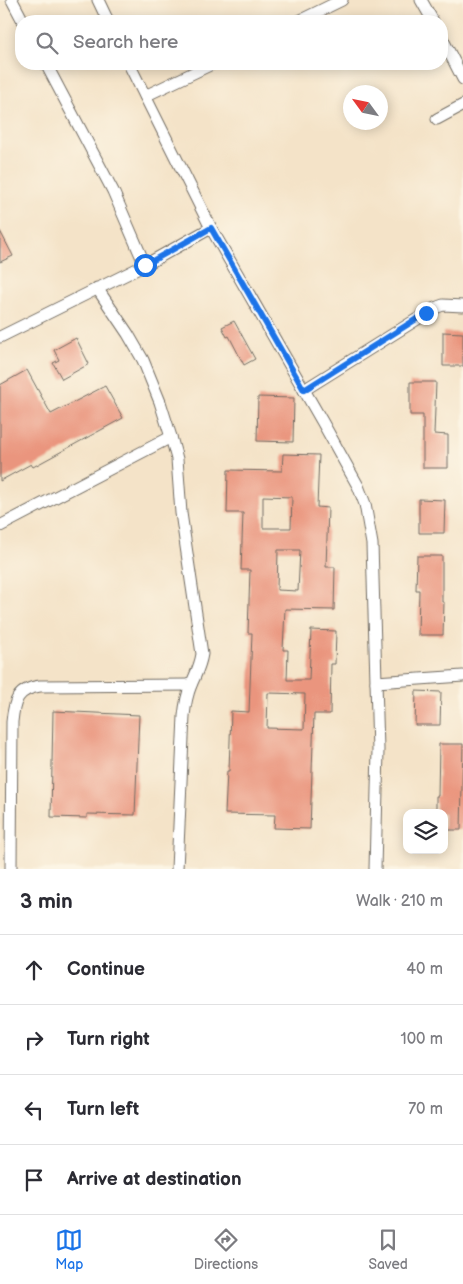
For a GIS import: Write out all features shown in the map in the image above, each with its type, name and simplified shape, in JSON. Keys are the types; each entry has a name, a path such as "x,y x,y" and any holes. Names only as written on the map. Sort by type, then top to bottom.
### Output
{"street":[{"path":"12,0 21,15"},
{"path":"98,0 105,15"},
{"path":"311,15 342,0"},
{"path":"422,0 430,15"},
{"path":"448,49 463,78"},
{"path":"49,70 113,191 145,265"},
{"path":"132,70 211,228 358,486 365,504 372,544 378,750 375,869"},
{"path":"146,96 200,70"},
{"path":"437,119 463,105"},
{"path":"0,336 145,265 211,228"},
{"path":"98,288 128,334 142,360 160,402 177,459 181,513 202,654 199,670 191,685 186,702 184,716 178,869"},
{"path":"304,390 435,308 443,305 463,306"},
{"path":"0,526 171,437"},
{"path":"376,682 463,676"},
{"path":"11,869 12,722 13,710 19,695 28,688 40,686 191,685"}],"building":[{"path":"0,231 13,256 0,262"},
{"path":"234,321 255,359 244,365 229,336 227,337 222,327"},
{"path":"443,332 463,333 463,366 443,366"},
{"path":"76,338 89,364 62,379 53,363 59,360 54,350"},
{"path":"27,370 51,414 105,386 123,418 33,467 31,464 0,481 0,385"},
{"path":"410,382 436,382 434,434 448,435 448,468 423,468 423,415 410,415"},
{"path":"258,397 294,398 293,442 257,441"},
{"path":"283,454 319,455 317,507 328,508 326,567 335,567 334,610 285,609 283,650 288,650 287,680 309,680 311,630 336,631 335,664 331,664 330,714 314,714 310,829 274,828 275,815 225,814 231,711 249,712 252,633 248,633 250,570 241,570 243,513 227,513 228,470 282,471","holes":["263,496 292,497 291,528 263,528","278,550 300,550 298,591 277,590","268,693 305,694 304,729 267,728"]},
{"path":"419,499 445,500 444,533 419,533"},
{"path":"417,556 442,556 443,635 418,635 419,590 416,590"},
{"path":"416,691 441,692 440,725 415,725"},
{"path":"53,711 139,715 135,815 87,814 87,818 51,817"},
{"path":"439,744 463,744 461,830 448,830 448,809 436,809 436,796 438,796"}],"route":[{"path":"145,265 211,228 304,390 426,313"}]}
